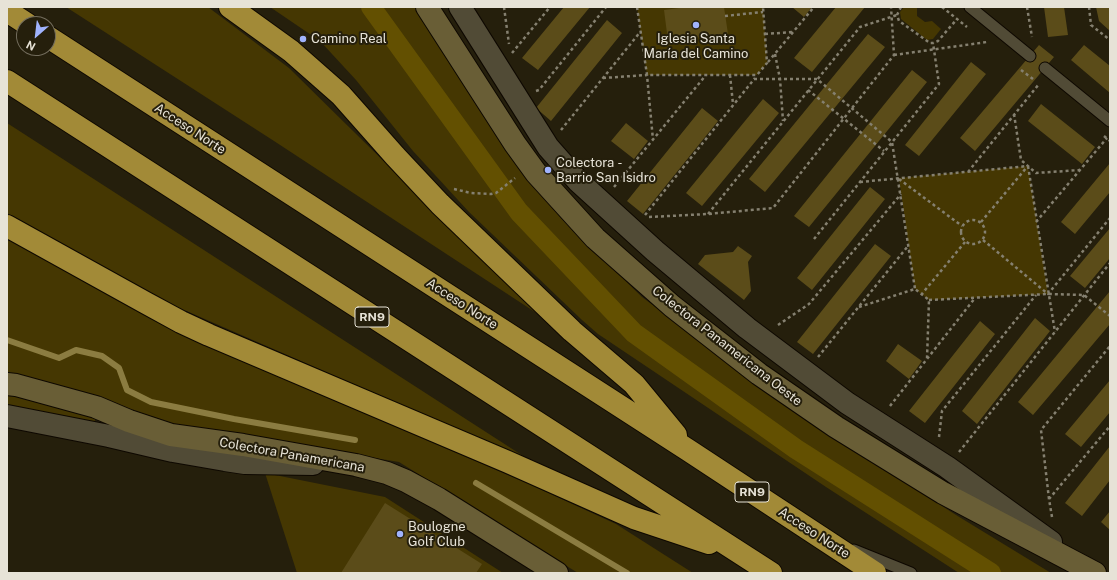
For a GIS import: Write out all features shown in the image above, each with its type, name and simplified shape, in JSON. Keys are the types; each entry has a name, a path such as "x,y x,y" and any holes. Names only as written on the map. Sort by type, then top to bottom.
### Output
{"highway":[{"path":"230,7 291,51 341,95 440,204 572,331 634,384 688,450"},
{"path":"7,11 16,17"},
{"name":"Acceso Norte","path":"56,42 688,450 875,573"},
{"name":"RN9","path":"7,81 771,573"},
{"path":"7,226 146,303 202,331 508,462 634,518 738,552"}],"street":[{"name":"Colectora Panamericana Oeste","path":"427,7 515,144 536,173 567,209 595,238 672,306 759,374 836,427 943,493 1091,571"},
{"path":"460,7 548,147 578,181 655,251 759,338 806,373 847,403 941,464 1091,571"},
{"name":"Colectora Panamericana","path":"7,384 16,385 96,407 129,421 171,435 243,445 356,465 387,473 406,481 480,523 557,573"},
{"path":"7,416 109,436 173,451 244,463 356,465"}],"lane":[{"path":"970,7 1030,56"},
{"path":"1045,68 1110,121"},
{"path":"816,534 911,573"}],"path":[{"path":"504,7 510,56 550,7"},
{"path":"518,101 539,90 606,7"},
{"path":"637,7 647,75 653,140"},
{"path":"763,7 767,63"},
{"path":"814,7 754,79 643,218 773,208 894,55 892,7"},
{"path":"708,214 860,26 897,15 901,7"},
{"path":"942,7 969,28"},
{"path":"1089,7 1091,25 1110,40"},
{"path":"725,16 763,12"},
{"path":"897,15 899,21 927,42 933,43 938,41 957,19"},
{"path":"548,147 641,32"},
{"path":"765,34 793,32"},
{"path":"981,37 993,47"},
{"path":"894,55 987,42"},
{"path":"814,239 939,84 933,43"},
{"path":"775,54 780,79 783,122"},
{"path":"1016,65 1045,89"},
{"path":"603,78 647,75 758,75"},
{"path":"601,202 706,75"},
{"path":"730,75 733,105"},
{"path":"754,79 817,79 892,142 899,178 915,290 928,300 1048,294 1084,295 1110,316"},
{"path":"968,172 1039,84"},
{"path":"808,90 884,152"},
{"path":"1014,114 1020,160 1036,173 1080,170"},
{"path":"1101,133 1110,141"},
{"path":"1036,222 1107,138"},
{"path":"860,182 1028,166"},
{"path":"1028,166 1055,332"},
{"path":"981,222 1028,166"},
{"path":"899,178 962,226"},
{"path":"451,188 471,193 491,194 496,193 510,182"},
{"path":"759,338 809,304 901,194"},
{"path":"1048,294 1110,218"},
{"path":"969,220 981,222 986,233 983,240 976,244 965,242 961,234 962,226 969,220"},
{"path":"983,240 1048,294"},
{"path":"921,294 965,242"},
{"path":"806,373 909,246"},
{"path":"941,464 1055,332 1110,263"},
{"path":"859,307 915,290"},
{"path":"941,464 942,411 1036,295"},
{"path":"877,423 975,298"},
{"path":"927,360 928,300"},
{"path":"1058,547 1049,499 1040,430 1110,346"},
{"path":"1049,499 1110,426"}],"shaded area":[{"path":"66,7 208,7 289,68 541,316 274,141"},
{"path":"270,7 417,7 475,103 534,186 561,218 642,297 797,413 956,515 1051,573 959,573 826,487 598,334 469,212 413,151 356,80 320,41"},
{"path":"637,7 763,7 767,63 757,75 647,75"},
{"path":"904,7 917,8 917,16 925,22 932,21 941,29 933,39 927,40 901,19 900,12"},
{"path":"7,123 534,463 175,306 7,213"},
{"path":"1028,166 1048,294 929,300 915,289 899,178"},
{"path":"7,238 179,334 529,484 616,524 693,573 578,573 399,462 164,423 7,379"},
{"path":"7,392 98,415 94,422 7,410"},
{"name":"Boulogne Golf Club","path":"265,473 385,497 503,573 297,573"}],"building":[{"path":"564,7 590,7 538,70 522,58"},
{"name":"Iglesia Santa María del Camino","path":"687,7 724,7 728,34 668,41 664,10"},
{"path":"792,7 812,7 804,17"},
{"path":"836,7 865,7 812,72 794,58"},
{"path":"1044,7 1064,7 1068,35 1048,37"},
{"path":"1096,7 1110,7 1110,31 1099,21"},
{"path":"607,20 622,33 551,121 536,108"},
{"path":"868,34 885,47 765,192 749,179"},
{"path":"1039,45 1054,57 975,151 960,138"},
{"path":"1084,45 1110,66 1110,93 1071,60"},
{"path":"971,62 986,74 919,156 905,145"},
{"path":"912,70 927,82 809,227 794,216"},
{"path":"763,99 779,113 702,206 686,193"},
{"path":"1041,104 1095,147 1082,164 1028,121"},
{"path":"702,108 718,121 643,214 627,201"},
{"path":"626,123 648,141 634,159 611,141"},
{"path":"1110,163 1110,192 1075,234 1061,222"},
{"path":"870,187 885,199 812,290 797,278"},
{"path":"1110,228 1110,258 1085,288 1070,276"},
{"path":"875,244 891,256 813,354 797,342"},
{"path":"738,246 752,256 748,262 751,291 744,300 698,264 705,255 733,252"},
{"path":"1110,291 1110,324 1033,415 1018,402"},
{"path":"1035,318 1050,331 977,424 962,411"},
{"path":"980,321 995,334 925,423 909,411"},
{"path":"898,344 922,361 909,379 886,361"},
{"path":"1110,380 1110,412 1081,447 1065,434"},
{"path":"1110,446 1110,480 1082,516 1065,503"},
{"name":"Boulogne Golf Club","path":"385,503 482,564 476,573 341,573"},
{"path":"1110,511 1110,530 1101,522"}],"waterway":[{"path":"371,7 519,212 634,333 796,449 991,573"},
{"path":"7,340 59,358 76,350 102,356 119,368 127,390 151,402 234,419 355,440"},
{"path":"476,483 627,573"}],"place":[{"name":"Iglesia Santa María del Camino","path":"696,25"},
{"name":"Camino Real","path":"303,39"},
{"name":"Colectora - Barrio San Isidro","path":"548,170"},
{"name":"Boulogne Golf Club","path":"400,534"}]}
